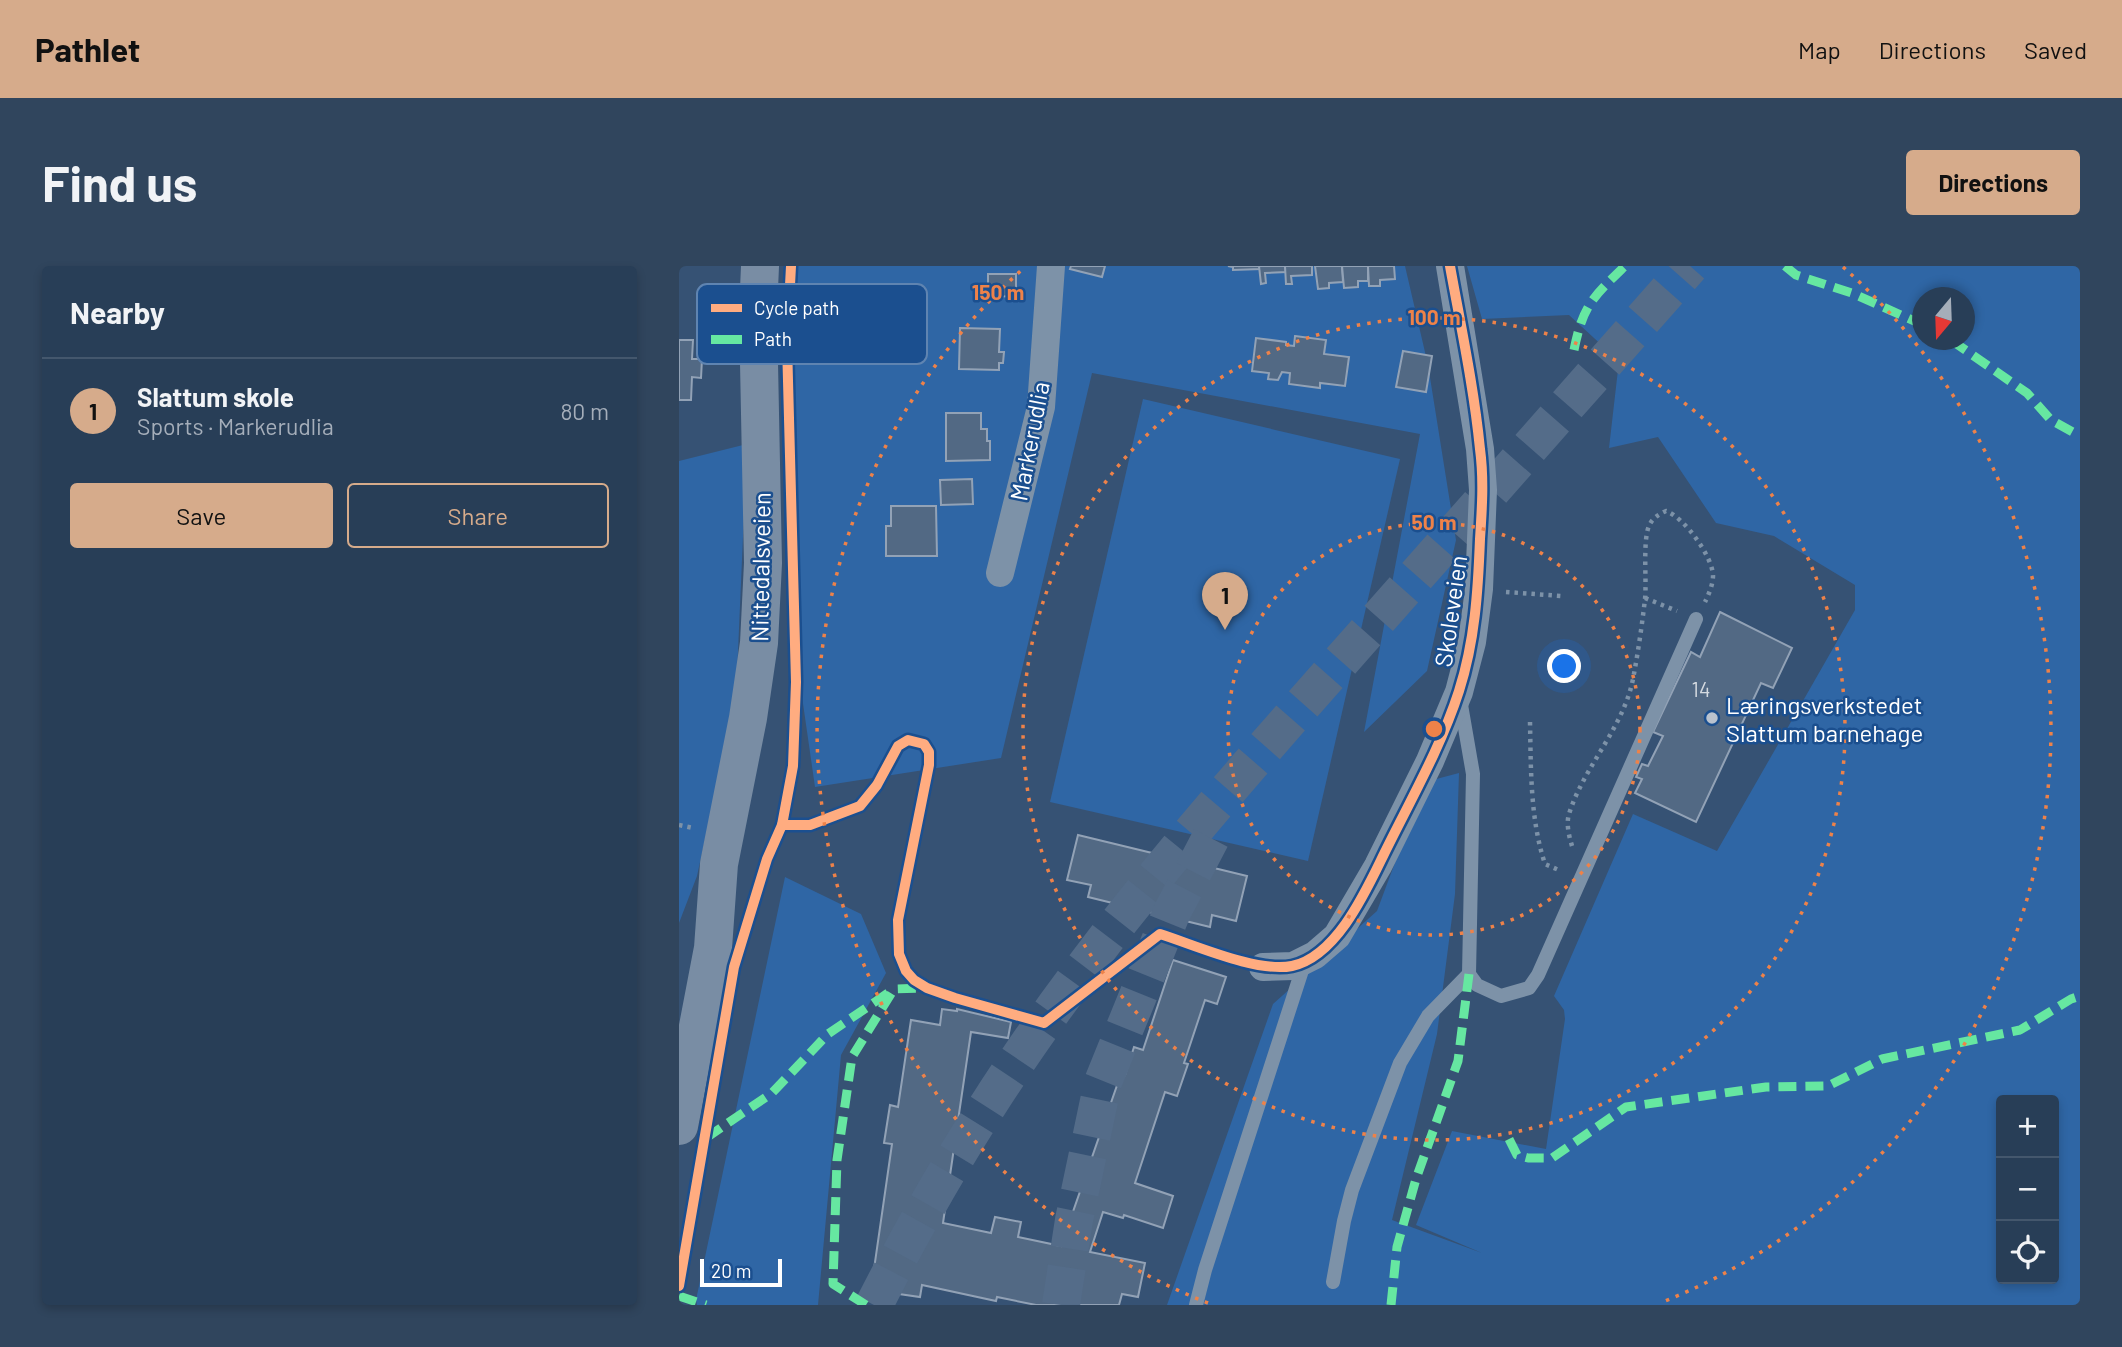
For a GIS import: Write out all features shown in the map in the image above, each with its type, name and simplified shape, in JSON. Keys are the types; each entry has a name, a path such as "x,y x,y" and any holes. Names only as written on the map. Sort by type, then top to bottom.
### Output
{"main road":[{"name":"Nittedalsveien","path":"759,284 760,266"},
{"name":"Nittedalsveien","path":"679,1126 713,948 719,864 748,718 759,643 763,563 759,364"},
{"name":"Nittedalsveien","path":"679,989 719,864"}],"street":[{"name":"Markerudlia","path":"1000,573 1041,407 1051,266"},
{"name":"Skoleveien","path":"1263,967 1293,966 1315,955 1337,936 1378,866 1459,692 1472,642 1479,589 1483,490 1480,449 1450,266"}],"lane":[{"path":"1459,692 1473,774 1469,974 1477,985 1501,996 1529,988 1538,975 1696,619"},
{"path":"1196,1305 1305,960"},
{"path":"1333,1282 1344,1221 1353,1190 1400,1063 1428,1016 1469,974"}],"path":[{"path":"1581,880 1568,833 1568,816 1594,760 1626,705 1633,679 1645,598 1646,535 1649,525 1666,511 1675,514 1684,522 1711,564 1714,577 1710,592 1696,619 1645,598"},
{"path":"1479,589 1561,596"},
{"path":"1530,722 1531,782 1545,864 1581,880"},
{"path":"679,825 693,828"}],"shaded area":[{"path":"792,266 1405,266 1428,365 1456,540 1427,671 1364,732 1420,434 1092,373 1001,758 815,787 791,620 785,364 927,364 927,284 788,284"},
{"path":"1467,266 2080,266 2080,1305 1167,1305 1273,1004 1377,911 1425,782 1459,773 1455,894 1437,1034 1392,1220 1482,1253 1416,1225 1452,1131 1546,1149 1565,1019 1564,1010 1554,996 1633,814 1717,851 1855,610 1855,585 1774,536 1716,523 1658,437 1609,448 1619,361 1569,315 1482,319"},
{"path":"1143,399 1400,459 1308,861 1050,802"},
{"path":"747,444 736,698 697,876 679,923 679,461"},
{"path":"785,877 861,914 886,973 841,1055 818,1305 697,1305 696,1300"}],"building":[{"path":"1071,266 1105,266 1102,277 1070,269"},
{"path":"1228,266 1259,266 1260,269 1233,270 1233,267"},
{"path":"1259,266 1285,266 1286,272 1265,273 1266,283 1261,284"},
{"path":"1285,266 1312,266 1312,275 1291,276 1292,284 1286,284"},
{"path":"1315,266 1342,266 1343,282 1329,283 1329,288 1318,289"},
{"path":"1342,266 1368,266 1368,281 1358,281 1358,287 1344,288"},
{"path":"1368,266 1394,266 1395,279 1380,280 1380,286 1369,286"},
{"path":"988,274 1016,274 1016,296 988,297"},
{"path":"960,328 1000,329 999,352 1004,352 999,370 959,369"},
{"path":"1295,336 1326,340 1324,354 1349,357 1345,386 1320,383 1320,388 1289,384 1290,373 1282,372 1278,380 1268,379 1269,373 1252,371 1256,338 1286,342 1286,345 1294,346"},
{"path":"679,340 693,340 692,359 697,359 697,364 702,364 701,378 692,377 691,400 679,400"},
{"path":"1403,351 1432,356 1426,392 1396,387"},
{"path":"946,413 981,413 981,429 987,429 987,441 990,441 990,460 946,461"},
{"path":"972,479 973,504 941,505 940,480"},
{"path":"891,506 936,506 937,556 886,556 886,526 891,526"},
{"path":"1720,612 1792,648 1773,688 1761,683 1696,822 1635,793 1642,779 1636,777 1642,764 1648,766 1663,736 1653,732 1691,652 1700,657"},
{"path":"1078,835 1247,876 1236,921 1212,915 1210,927 1088,897 1091,885 1067,880"},
{"path":"1173,960 1226,977 1217,1004 1205,1000 1184,1063 1188,1064 1177,1096 1165,1092 1135,1183 1173,1196 1163,1228 1124,1215 1123,1218 1103,1212 1090,1252 1145,1263 1138,1297 1122,1294 1119,1305 1036,1305 997,1297 996,1301 922,1285 920,1297 871,1290 892,1144 884,1143 890,1105 898,1107 911,1020 940,1025 942,1009 957,1009 1011,1022 1008,1038 971,1032 943,1223 991,1233 995,1217 1021,1222 1018,1237 1061,1246 1121,1074 1125,1075 1134,1047 1143,1050"}],"tunnel":[{"path":"874,1305 915,1227 983,1113 1031,1040 1130,908 1245,770 1690,266"},
{"path":"1061,1305 1074,1220 1103,1082 1171,914 1216,828"}],"marked path":[{"path":"1574,350 1581,322 1591,303 1625,266"},
{"path":"1785,266 1796,275 1852,293 1912,320"},
{"path":"1965,350 2027,393 2051,420 2080,436"},
{"path":"1391,1305 1397,1247 1416,1179 1458,1061 1469,974"},
{"path":"866,1305 833,1284 837,1160 852,1057 894,989 925,988"},
{"path":"706,1138 772,1093 828,1034 888,993"},
{"path":"1509,1139 1517,1155 1552,1158 1626,1107 1766,1087 1828,1086 1882,1059 2020,1030 2080,996"},
{"path":"679,1296 706,1305"}],"cycle path":[{"path":"790,284 791,266"},
{"path":"782,825 810,825 860,806 877,785 898,746 908,740 924,744 929,752 929,765 898,920 899,954 906,971 927,988 1044,1023 1160,934 1262,966 1292,966 1308,960 1323,949 1336,936 1359,903 1425,774 1452,712 1469,653 1478,578 1482,472 1471,380 1450,266"},
{"path":"679,1286 734,967 767,859 782,825 793,766 796,682 788,364"}],"place":[{"name":"Slattum skole","path":"1225,630"},
{"name":"Læringsverkstedet Slattum barnehage","path":"1712,718"}]}
